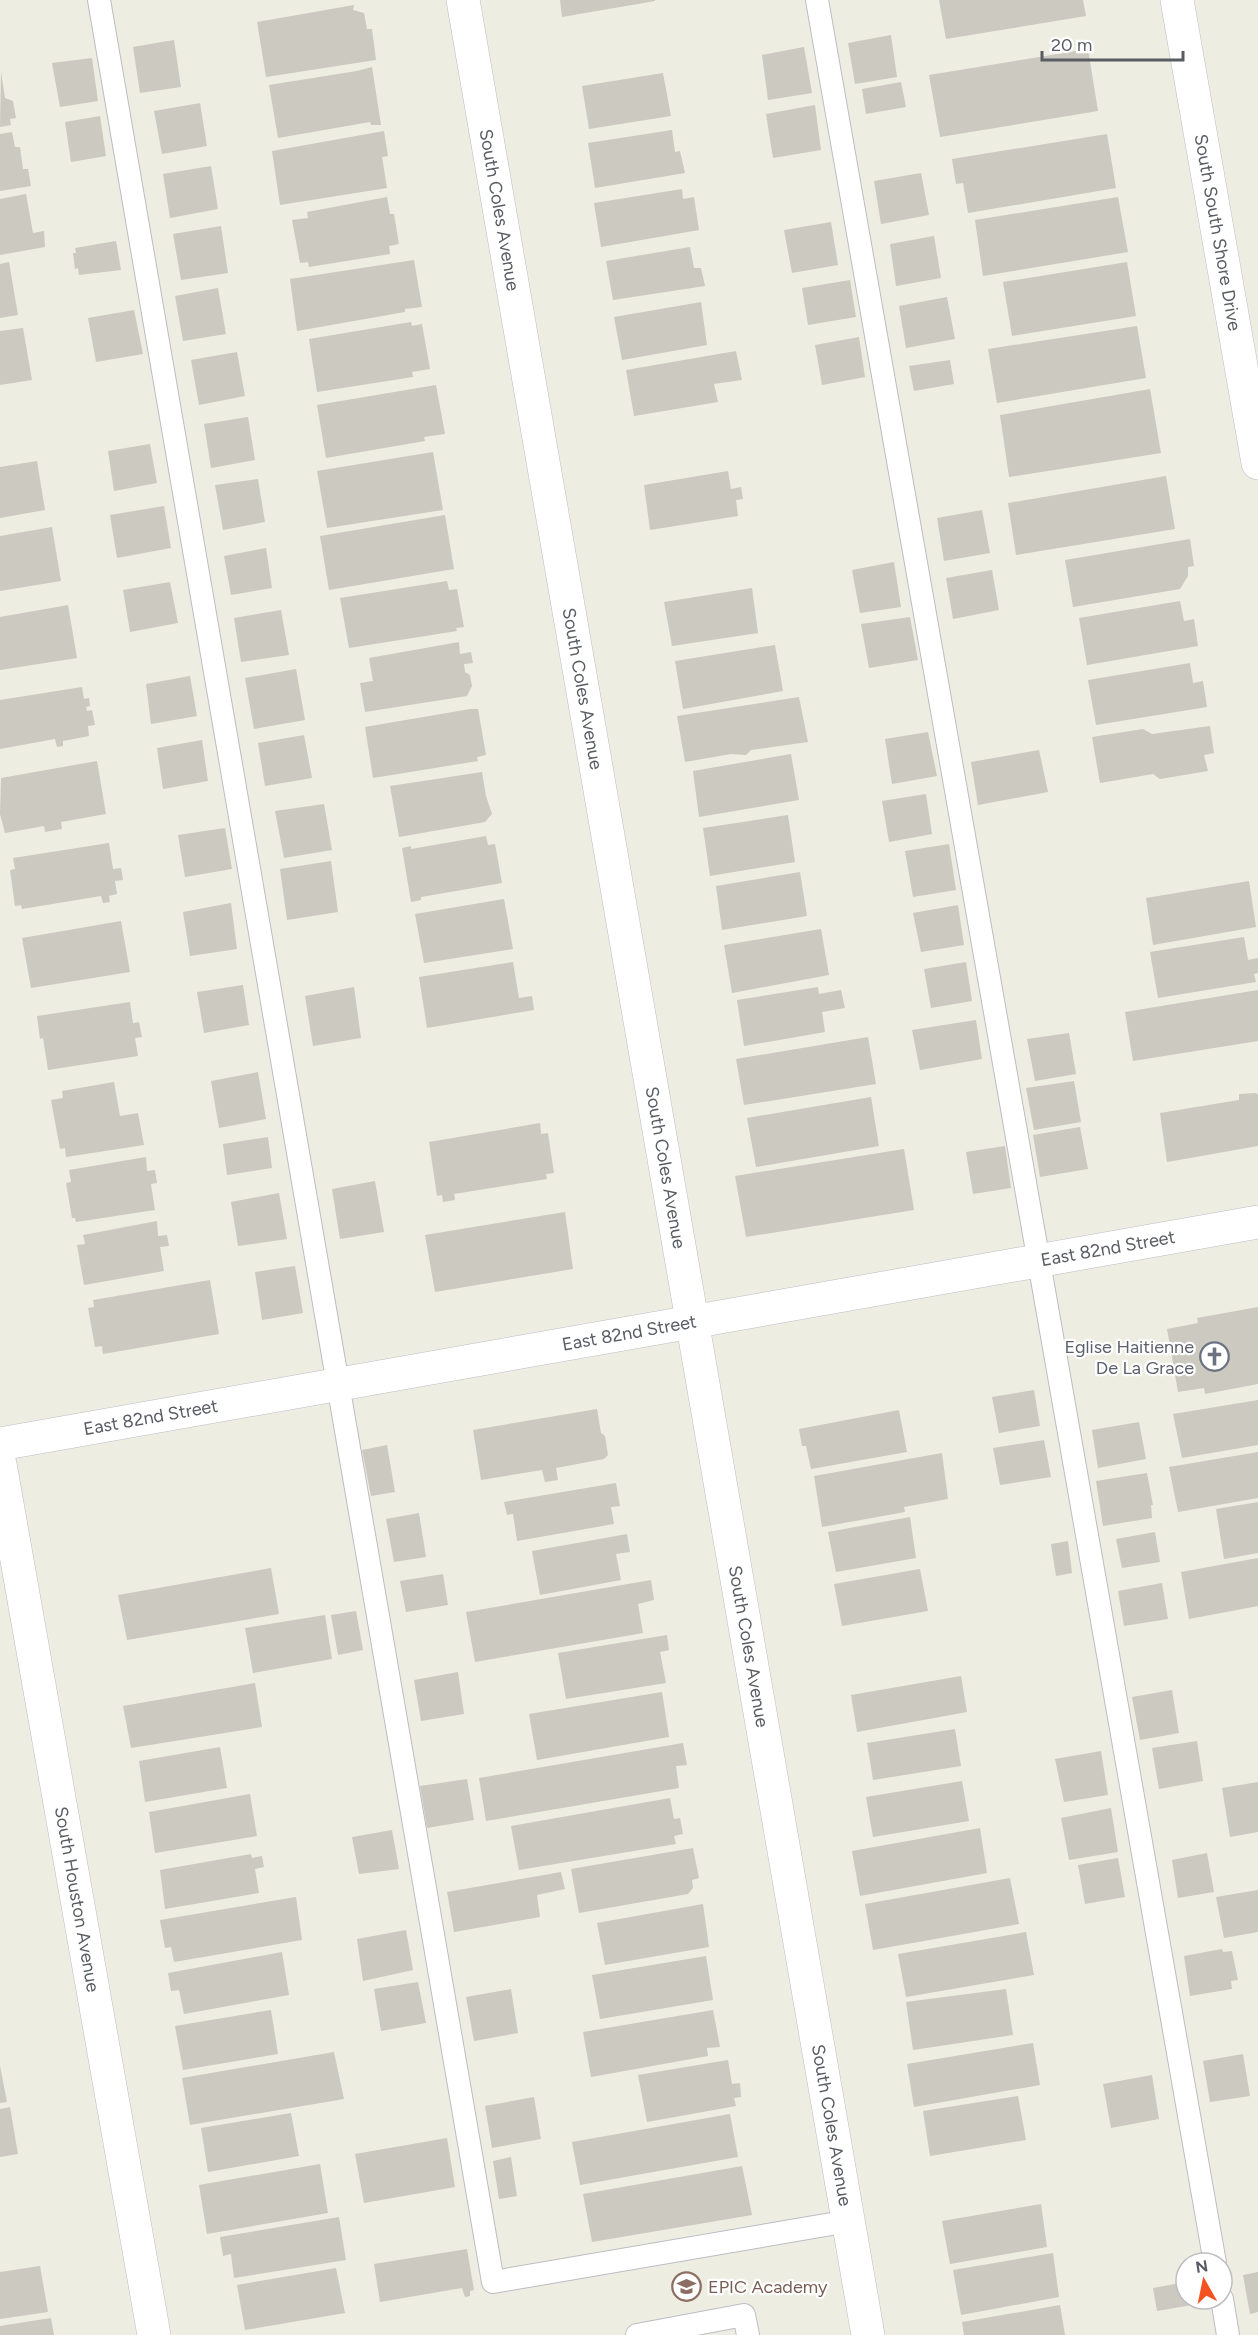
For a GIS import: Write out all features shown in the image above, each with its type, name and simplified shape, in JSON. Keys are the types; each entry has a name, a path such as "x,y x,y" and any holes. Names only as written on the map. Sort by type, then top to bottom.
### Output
{"street":[{"name":"South Coles Avenue","path":"463,0 868,2335"},
{"name":"South South Shore Drive","path":"1177,0 1258,463"},
{"name":"East 82nd Street","path":"0,1444 1258,1222"},
{"name":"South Houston Avenue","path":"0,1464 154,2335"}],"lane":[{"path":"99,0 493,2283 849,2221"},
{"path":"818,0 1213,2251"},
{"path":"1224,2311 1228,2335"},
{"path":"637,2335 744,2315 747,2335"}],"building":[{"path":"560,0 655,0 655,1 562,17"},
{"path":"939,0 1083,0 1086,16 946,39"},
{"path":"354,5 353,10 364,13 367,29 372,29 376,60 266,77 257,22"},
{"path":"891,35 897,77 855,84 848,43"},
{"path":"174,40 181,87 140,93 133,47"},
{"path":"804,47 812,93 768,100 762,55"},
{"path":"1088,49 1098,111 940,137 929,75"},
{"path":"92,58 98,101 60,107 52,63"},
{"path":"372,67 381,125 371,125 370,122 278,138 269,85"},
{"path":"1,72 5,98 13,101 16,118 10,119 11,125 0,127"},
{"path":"663,73 671,116 589,129 582,86"},
{"path":"901,82 906,107 866,114 862,89"},
{"path":"200,103 207,146 162,154 154,111"},
{"path":"815,105 821,150 773,158 766,114"},
{"path":"100,116 106,156 71,162 65,122"},
{"path":"672,130 675,152 680,151 685,173 595,188 588,143"},
{"path":"384,131 388,156 382,157 387,188 280,205 272,151"},
{"path":"12,132 15,147 20,147 23,169 28,169 31,186 0,191 0,134"},
{"path":"1107,134 1116,188 968,213 963,183 956,184 952,159"},
{"path":"211,166 218,209 170,218 163,174"},
{"path":"921,173 929,215 881,224 874,181"},
{"path":"682,189 683,199 694,197 699,230 601,247 594,203"},
{"path":"26,194 33,233 44,231 45,247 0,255 0,199"},
{"path":"387,197 390,214 394,214 399,244 389,246 390,254 309,267 308,262 300,263 292,220 308,218 307,212"},
{"path":"1118,197 1128,252 983,276 975,220"},
{"path":"831,222 838,265 792,273 784,230"},
{"path":"221,226 228,273 181,280 173,234"},
{"path":"934,236 941,278 896,286 890,244"},
{"path":"116,241 121,270 79,275 78,268 75,269 73,253 76,253 75,248"},
{"path":"690,247 694,268 701,268 705,286 613,300 606,261"},
{"path":"414,260 422,307 297,331 290,279"},
{"path":"9,262 18,315 0,318 0,264"},
{"path":"1127,262 1136,316 1012,336 1003,282"},
{"path":"850,280 856,317 808,325 802,288"},
{"path":"218,288 226,334 183,341 175,296"},
{"path":"947,297 955,339 906,348 899,306"},
{"path":"701,302 707,345 622,360 614,317"},
{"path":"134,310 143,354 96,362 88,318"},
{"path":"411,322 412,326 422,324 430,369 412,372 413,377 317,392 309,339"},
{"path":"1137,326 1146,378 997,403 988,349"},
{"path":"23,328 32,380 0,385 0,331"},
{"path":"859,337 865,377 822,385 815,345"},
{"path":"736,351 742,380 714,384 718,402 634,416 626,370"},
{"path":"237,352 245,396 199,405 191,360"},
{"path":"950,360 954,384 914,391 909,366"},
{"path":"436,385 445,434 424,437 425,441 326,458 317,405"},
{"path":"1150,389 1161,453 1009,477 1000,415"},
{"path":"248,417 255,460 211,468 204,424"},
{"path":"150,444 157,483 114,491 108,451"},
{"path":"433,452 443,510 327,528 317,471"},
{"path":"37,461 45,510 0,518 0,467"},
{"path":"728,471 731,489 741,487 743,499 736,500 738,516 650,530 644,485"},
{"path":"1166,476 1175,529 1016,555 1008,503"},
{"path":"258,479 265,522 223,530 215,485"},
{"path":"164,506 171,548 117,558 110,515"},
{"path":"982,510 990,553 944,561 937,518"},
{"path":"445,515 454,569 329,590 320,536"},
{"path":"52,527 61,581 0,591 0,536"},
{"path":"1190,539 1194,566 1188,567 1188,576 1180,589 1073,607 1065,560"},
{"path":"266,548 272,588 231,595 224,556"},
{"path":"894,562 901,607 860,613 852,570"},
{"path":"992,570 999,610 953,619 946,578"},
{"path":"447,581 449,590 457,589 464,627 456,628 457,631 349,648 340,598"},
{"path":"170,582 178,623 130,632 123,590"},
{"path":"752,588 758,633 672,646 664,602"},
{"path":"1180,601 1184,621 1194,619 1198,646 1087,665 1079,618"},
{"path":"68,605 77,658 0,670 0,617"},
{"path":"281,610 289,655 241,662 234,618"},
{"path":"910,617 918,660 869,668 861,624"},
{"path":"459,642 460,654 471,652 473,663 464,664 465,672 470,675 472,686 467,696 365,712 360,683 373,681 369,658"},
{"path":"775,645 783,691 683,709 675,661"},
{"path":"1190,663 1193,683 1203,681 1207,707 1096,725 1088,680"},
{"path":"296,669 305,720 254,729 245,678"},
{"path":"190,676 197,716 151,724 146,684"},
{"path":"82,687 84,699 89,698 90,706 86,707 87,711 92,710 95,725 88,726 89,736 63,741 63,746 57,747 55,739 0,749 0,700"},
{"path":"799,697 808,742 751,750 746,755 731,754 685,762 677,716"},
{"path":"478,709 486,755 477,757 478,761 373,778 365,727"},
{"path":"1210,726 1214,753 1204,755 1208,771 1160,779 1153,774 1100,783 1092,737 1143,729 1152,734"},
{"path":"928,732 937,776 892,784 885,739"},
{"path":"304,735 312,778 265,786 258,743"},
{"path":"202,740 208,781 163,789 157,748"},
{"path":"1039,750 1048,792 978,805 971,762"},
{"path":"791,754 799,800 699,817 693,771"},
{"path":"97,761 106,814 61,822 62,829 45,832 44,826 5,833 0,814 1,778"},
{"path":"482,772 492,814 485,822 399,837 390,786"},
{"path":"926,794 932,834 889,842 882,801"},
{"path":"324,804 332,850 284,858 275,811"},
{"path":"788,815 795,862 710,876 703,828"},
{"path":"225,828 232,869 185,877 178,835"},
{"path":"486,836 488,845 495,844 502,883 421,897 421,900 411,902 402,848 411,846 411,849"},
{"path":"109,843 113,869 121,868 123,880 115,881 117,894 109,896 110,902 103,903 101,896 22,909 21,905 15,906 10,870 15,869 13,858"},
{"path":"949,844 956,890 913,897 905,851"},
{"path":"331,861 338,912 287,920 280,869"},
{"path":"800,872 807,916 722,930 716,886"},
{"path":"1249,881 1256,927 1153,945 1146,898"},
{"path":"504,899 513,949 424,963 415,914"},
{"path":"231,903 237,949 190,956 183,912"},
{"path":"958,905 964,945 921,952 913,913"},
{"path":"121,921 130,972 31,988 22,938"},
{"path":"821,929 829,975 732,993 724,945"},
{"path":"1244,937 1248,960 1258,958 1258,973 1254,974 1256,982 1158,998 1150,952"},
{"path":"513,962 519,998 532,996 534,1010 427,1028 419,977"},
{"path":"966,962 972,1001 931,1008 924,969"},
{"path":"243,985 249,1025 204,1033 197,992"},
{"path":"354,987 361,1038 313,1046 305,996"},
{"path":"818,987 819,994 841,990 845,1008 822,1012 825,1032 744,1046 737,1000"},
{"path":"1258,990 1258,1041 1133,1061 1125,1012"},
{"path":"130,1002 133,1023 139,1022 142,1037 135,1038 138,1056 48,1070 37,1016"},
{"path":"976,1020 982,1059 920,1070 912,1030"},
{"path":"1069,1033 1076,1074 1035,1081 1027,1039"},
{"path":"868,1037 876,1084 744,1105 736,1059"},
{"path":"258,1072 266,1119 219,1128 211,1081"},
{"path":"1074,1081 1081,1122 1034,1130 1026,1088"},
{"path":"114,1082 120,1116 138,1113 144,1145 66,1157 65,1148 60,1149 51,1100 63,1098 62,1091"},
{"path":"1239,1094 1258,1094 1258,1146 1167,1162 1160,1113 1239,1100"},
{"path":"871,1097 879,1146 756,1167 747,1118"},
{"path":"540,1123 541,1134 548,1133 554,1173 546,1174 547,1179 454,1194 455,1200 443,1202 442,1195 437,1196 429,1142"},
{"path":"1080,1127 1088,1169 1040,1177 1033,1135"},
{"path":"268,1137 272,1168 227,1175 223,1144"},
{"path":"1005,1146 1011,1188 973,1194 966,1152"},
{"path":"904,1149 914,1210 746,1237 735,1176"},
{"path":"146,1157 147,1171 155,1170 157,1183 151,1184 155,1210 76,1222 75,1218 72,1218 66,1183 71,1182 69,1170"},
{"path":"375,1181 384,1232 340,1239 332,1189"},
{"path":"279,1193 287,1239 238,1246 231,1202"},
{"path":"565,1212 573,1269 435,1292 425,1235"},
{"path":"157,1221 158,1236 167,1235 169,1246 160,1247 164,1271 84,1285 77,1245 85,1244 83,1235"},
{"path":"295,1266 303,1313 262,1320 255,1272"},
{"path":"210,1280 219,1334 103,1354 102,1346 95,1347 88,1308 94,1307 93,1300"},
{"name":"Eglise Haitienne De La Grace","path":"1258,1307 1258,1384 1205,1394 1204,1388 1178,1392 1167,1329 1198,1323 1197,1318"},
{"path":"1034,1390 1040,1426 999,1433 992,1397"},
{"path":"1258,1400 1258,1445 1182,1458 1173,1414"},
{"path":"597,1409 608,1455 604,1459 556,1468 558,1480 545,1482 542,1470 481,1480 473,1430"},
{"path":"899,1410 907,1452 811,1469 806,1446 802,1446 799,1429"},
{"path":"1139,1422 1146,1459 1098,1468 1092,1430"},
{"path":"1044,1440 1051,1477 1000,1485 993,1448"},
{"path":"387,1445 395,1492 371,1496 362,1450"},
{"path":"1258,1452 1258,1498 1178,1512 1169,1467"},
{"path":"942,1453 948,1499 904,1507 905,1512 822,1527 814,1476"},
{"path":"1147,1473 1153,1505 1151,1505 1152,1518 1103,1526 1096,1481"},
{"path":"616,1483 620,1506 611,1507 614,1524 517,1541 513,1514 507,1515 504,1502"},
{"path":"1258,1502 1258,1553 1224,1559 1216,1509"},
{"path":"419,1513 426,1557 394,1562 386,1519"},
{"path":"910,1517 916,1558 836,1572 828,1532"},
{"path":"1155,1532 1160,1562 1122,1568 1116,1539"},
{"path":"627,1534 630,1552 616,1554 621,1580 540,1595 532,1551"},
{"path":"1068,1541 1072,1573 1056,1576 1051,1544"},
{"path":"1258,1558 1258,1606 1189,1619 1181,1572"},
{"path":"271,1568 279,1614 127,1640 118,1595"},
{"path":"920,1569 928,1611 842,1626 834,1584"},
{"path":"443,1574 448,1605 406,1612 400,1581"},
{"path":"651,1580 654,1600 638,1604 643,1633 475,1662 466,1612"},
{"path":"1162,1583 1168,1619 1124,1626 1118,1591"},
{"path":"356,1611 363,1650 338,1655 331,1615"},
{"path":"325,1615 332,1659 253,1673 245,1628"},
{"path":"667,1635 669,1650 660,1652 666,1683 566,1699 558,1653"},
{"path":"458,1672 464,1714 421,1721 414,1680"},
{"path":"961,1676 967,1712 857,1732 851,1695"},
{"path":"255,1683 262,1727 131,1748 123,1706"},
{"path":"1172,1690 1179,1733 1140,1740 1132,1697"},
{"path":"662,1692 669,1737 537,1760 529,1714"},
{"path":"955,1729 961,1766 873,1780 867,1743"},
{"path":"1197,1741 1203,1781 1159,1789 1152,1748"},
{"path":"683,1743 687,1765 676,1766 679,1788 486,1821 479,1778"},
{"path":"220,1747 227,1788 145,1802 139,1761"},
{"path":"1101,1751 1108,1795 1064,1802 1055,1759"},
{"path":"467,1779 474,1820 427,1828 420,1786"},
{"path":"962,1781 969,1821 873,1837 866,1797"},
{"path":"1258,1782 1258,1832 1230,1837 1222,1788"},
{"path":"250,1794 257,1836 155,1853 149,1812"},
{"path":"670,1798 674,1819 680,1818 683,1834 674,1836 676,1844 519,1870 511,1826"},
{"path":"1111,1808 1118,1852 1069,1860 1061,1818"},
{"path":"980,1828 987,1873 860,1896 852,1851"},
{"path":"392,1830 399,1869 359,1874 352,1837"},
{"path":"693,1848 699,1878 692,1880 693,1888 688,1894 579,1913 571,1869"},
{"path":"1207,1853 1214,1892 1178,1898 1172,1860"},
{"path":"251,1854 252,1858 262,1856 264,1867 255,1869 259,1893 165,1909 160,1870"},
{"path":"1118,1858 1125,1897 1085,1904 1078,1865"},
{"path":"561,1872 565,1889 537,1895 540,1917 454,1932 447,1892"},
{"path":"1010,1878 1019,1924 873,1950 865,1904"},
{"path":"1258,1890 1258,1932 1224,1938 1216,1897"},
{"path":"296,1897 302,1940 174,1962 171,1947 165,1948 160,1920"},
{"path":"703,1904 709,1947 605,1965 597,1923"},
{"path":"406,1930 413,1970 363,1981 357,1939"},
{"path":"1026,1932 1034,1975 906,1997 898,1954"},
{"path":"1222,1949 1223,1952 1232,1951 1238,1980 1231,1981 1232,1989 1190,1996 1184,1956"},
{"path":"282,1952 289,1995 184,2014 179,1990 171,1991 168,1973"},
{"path":"706,1956 713,2000 600,2019 592,1975"},
{"path":"418,1982 426,2023 381,2031 374,1989"},
{"path":"511,1989 518,2033 474,2041 466,1997"},
{"path":"1006,1989 1013,2035 913,2050 906,2002"},
{"path":"271,2010 278,2054 183,2070 175,2026"},
{"path":"713,2010 720,2047 707,2048 708,2056 591,2077 583,2032"},
{"path":"1033,2043 1040,2085 914,2107 907,2064"},
{"path":"334,2052 344,2099 190,2125 182,2078"},
{"path":"1243,2054 1250,2096 1210,2102 1203,2061"},
{"path":"728,2060 732,2084 740,2083 741,2097 734,2098 736,2106 647,2122 638,2075"},
{"path":"0,2066 7,2102 0,2103"},
{"path":"1152,2075 1159,2119 1111,2128 1103,2084"},
{"path":"1018,2096 1026,2140 930,2156 923,2111"},
{"path":"534,2097 541,2139 492,2148 485,2106"},
{"path":"10,2107 18,2154 0,2157 0,2109"},
{"path":"291,2113 299,2156 208,2172 201,2128"},
{"path":"730,2114 738,2157 580,2185 572,2142"},
{"path":"447,2138 455,2187 364,2203 355,2154"},
{"path":"511,2157 517,2196 499,2199 493,2161"},
{"path":"320,2164 328,2213 207,2234 199,2185"},
{"path":"742,2166 752,2215 592,2242 583,2194"},
{"path":"1041,2204 1047,2247 950,2264 942,2221"},
{"path":"339,2217 346,2260 234,2278 231,2254 223,2256 220,2237"},
{"path":"467,2249 474,2290 470,2291 470,2296 465,2297 462,2288 380,2302 374,2264"},
{"path":"1053,2253 1059,2297 961,2315 953,2270"},
{"path":"40,2266 48,2312 0,2319 0,2272"},
{"path":"336,2268 345,2313 245,2330 237,2285"},
{"path":"1258,2272 1258,2312 1250,2314 1243,2275"},
{"path":"1174,2284 1174,2308 1157,2311 1153,2288"},
{"path":"1060,2305 1065,2335 964,2335 962,2322"},
{"path":"51,2318 54,2335 0,2335 0,2326"}],"place":[{"name":"Eglise Haitienne De La Grace","path":"1215,1357"},
{"name":"EPIC Academy","path":"687,2287"}]}
